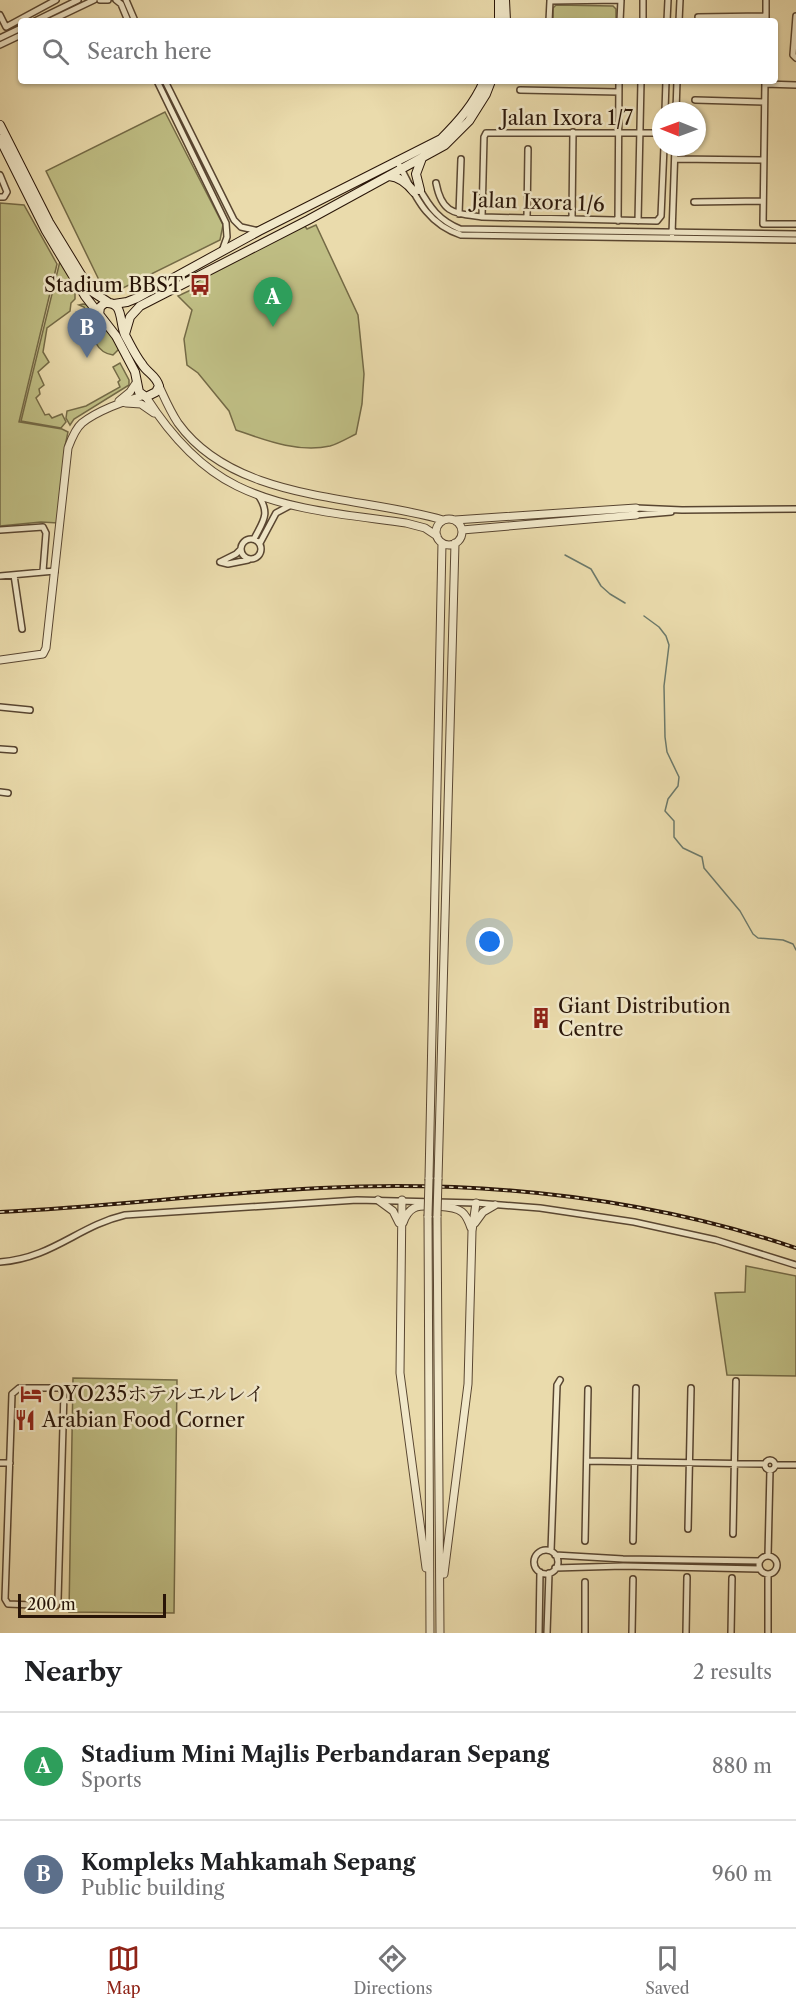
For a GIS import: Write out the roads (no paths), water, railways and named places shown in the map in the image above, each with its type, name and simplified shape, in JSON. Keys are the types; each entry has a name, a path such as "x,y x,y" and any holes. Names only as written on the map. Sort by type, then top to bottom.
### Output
{"main road":[{"path":"499,0 500,18"},
{"path":"506,0 506,18"},
{"path":"99,315 100,307 137,298 303,208 402,163 441,139 462,118 483,84"},
{"path":"125,334 130,317 140,306 308,220 388,176 402,163 422,158 445,145 469,121 490,84"},
{"path":"0,125 49,222 91,291 111,303 119,311 125,334 143,366 155,377 159,386 156,392 144,396 139,392 135,372 122,346 85,296 46,231 0,139"},
{"path":"417,191 416,174 422,158"},
{"path":"388,176 396,177 417,191"},
{"path":"303,208 308,220"}],"street":[{"path":"20,18 45,2 56,0"},
{"path":"41,18 78,0"},
{"path":"56,18 94,0"},
{"path":"100,0 108,0"},
{"path":"116,0 121,4 127,18"},
{"path":"126,0 134,18"},
{"path":"549,18 550,1 621,0 620,18"},
{"path":"643,0 643,18"},
{"path":"667,18 668,0"},
{"path":"679,18 680,0"},
{"path":"766,0 766,18"},
{"path":"0,15 6,27 18,19"},
{"path":"796,16 793,55 796,57"},
{"path":"698,17 732,18"},
{"path":"0,38 18,29"},
{"path":"0,45 18,36"},
{"path":"159,84 226,223 227,237 221,252"},
{"path":"166,84 234,220 240,227 259,231"},
{"path":"618,220 619,84"},
{"path":"638,221 641,84"},
{"path":"665,102 666,84"},
{"path":"676,102 677,84"},
{"path":"765,84 763,224 796,225"},
{"path":"778,84 796,85"},
{"path":"520,90 619,92"},
{"path":"695,100 764,102"},
{"path":"572,218 573,132"},
{"name":"Jalan Ixora 1/7","path":"482,217 485,134 652,133"},
{"path":"527,217 528,149"},
{"name":"Jalan Ixora 1/6","path":"436,183 441,202 459,214 482,217 657,221 661,216 664,156"},
{"path":"459,214 461,159"},
{"path":"672,236 675,159 763,160"},
{"path":"402,163 436,223 461,235 796,234"},
{"path":"0,175 7,192 4,197 0,197"},
{"path":"694,202 763,201"},
{"path":"672,236 796,240"},
{"path":"0,660 43,654 46,648 68,448 82,423 113,406 130,393 136,383"},
{"path":"159,386 170,410 189,436 234,470 261,481 297,491 443,520 636,511 796,508"},
{"path":"113,406 144,396 160,419 189,452 236,486 292,505 425,528 437,536 442,543 428,1216 430,1633"},
{"path":"122,403 141,404 160,419"},
{"path":"254,539 266,515 264,504 258,494"},
{"path":"260,543 276,513 292,505"},
{"path":"462,530 636,511"},
{"path":"437,536 437,527 443,520"},
{"path":"442,543 454,543 460,538 462,530 455,520"},
{"path":"0,530 43,527 46,533 43,571"},
{"path":"254,539 260,543 262,548 255,560 228,564 220,562 236,554 246,540 254,539"},
{"path":"440,1633 437,1216 454,543"},
{"path":"241,549 243,556 248,560"},
{"path":"0,576 55,571"},
{"path":"14,574 22,629"},
{"path":"0,707 30,710"},
{"path":"0,749 14,750"},
{"path":"0,792 8,792"},
{"path":"378,1200 393,1211 401,1228"},
{"path":"402,1200 400,1373 430,1601"},
{"path":"0,1262 32,1257 46,1252 107,1219 125,1215 238,1206 402,1200 540,1208 634,1222 716,1240 796,1265"},
{"path":"440,1601 468,1384 472,1231 476,1203"},
{"path":"472,1231 478,1217 495,1205"},
{"path":"401,1228 408,1212 415,1208 446,1207 459,1210 464,1214 472,1231"},
{"path":"540,1572 549,1573 555,1568 557,1561 553,1553 556,1385 560,1380"},
{"path":"733,1534 736,1381"},
{"path":"19,1388 59,1388 64,1392 56,1606 8,1604 5,1599 7,1536 12,1394 19,1388"},
{"path":"633,1541 636,1388"},
{"path":"688,1529 691,1388"},
{"path":"585,1541 588,1389"},
{"path":"587,1461 765,1464 766,1461 771,1460 775,1465"},
{"path":"0,1463 10,1463"},
{"path":"765,1464 770,1470"},
{"path":"768,1556 770,1470 775,1465 796,1465"},
{"path":"0,1536 7,1536"},
{"path":"539,1633 540,1572 534,1564 535,1557 540,1551 623,1558 760,1561 768,1556"},
{"path":"555,1568 623,1566 759,1569 768,1575 774,1573 777,1565 776,1560 768,1556"},
{"path":"759,1569 760,1561"},
{"path":"548,1633 549,1573"},
{"path":"768,1575 768,1633"},
{"path":"686,1633 687,1577"},
{"path":"731,1633 732,1578"},
{"path":"632,1633 633,1579"},
{"path":"585,1582 585,1633"}],"waterway":[{"path":"565,555 591,569 601,586 625,603"},
{"path":"644,616 659,627 669,645 664,686 665,737 667,752 679,777 678,786 668,799 665,811 674,821 674,837 683,848 702,857 704,868 740,911 753,934 758,938 783,940 793,944 796,950"}],"railway":[{"path":"0,1212 281,1190 381,1186 441,1187 502,1190 621,1204 739,1230 796,1248"}],"place":[{"name":"Stadium BBST","path":"200,285"},
{"name":"Stadium Mini Majlis Perbandaran Sepang","path":"273,327"},
{"name":"Kompleks Mahkamah Sepang","path":"87,358"},
{"name":"Giant Distribution Centre","path":"541,1018"},
{"name":"OYO235ホテルエルレイ","path":"31,1394"},
{"name":"Arabian Food Corner","path":"25,1420"}]}
